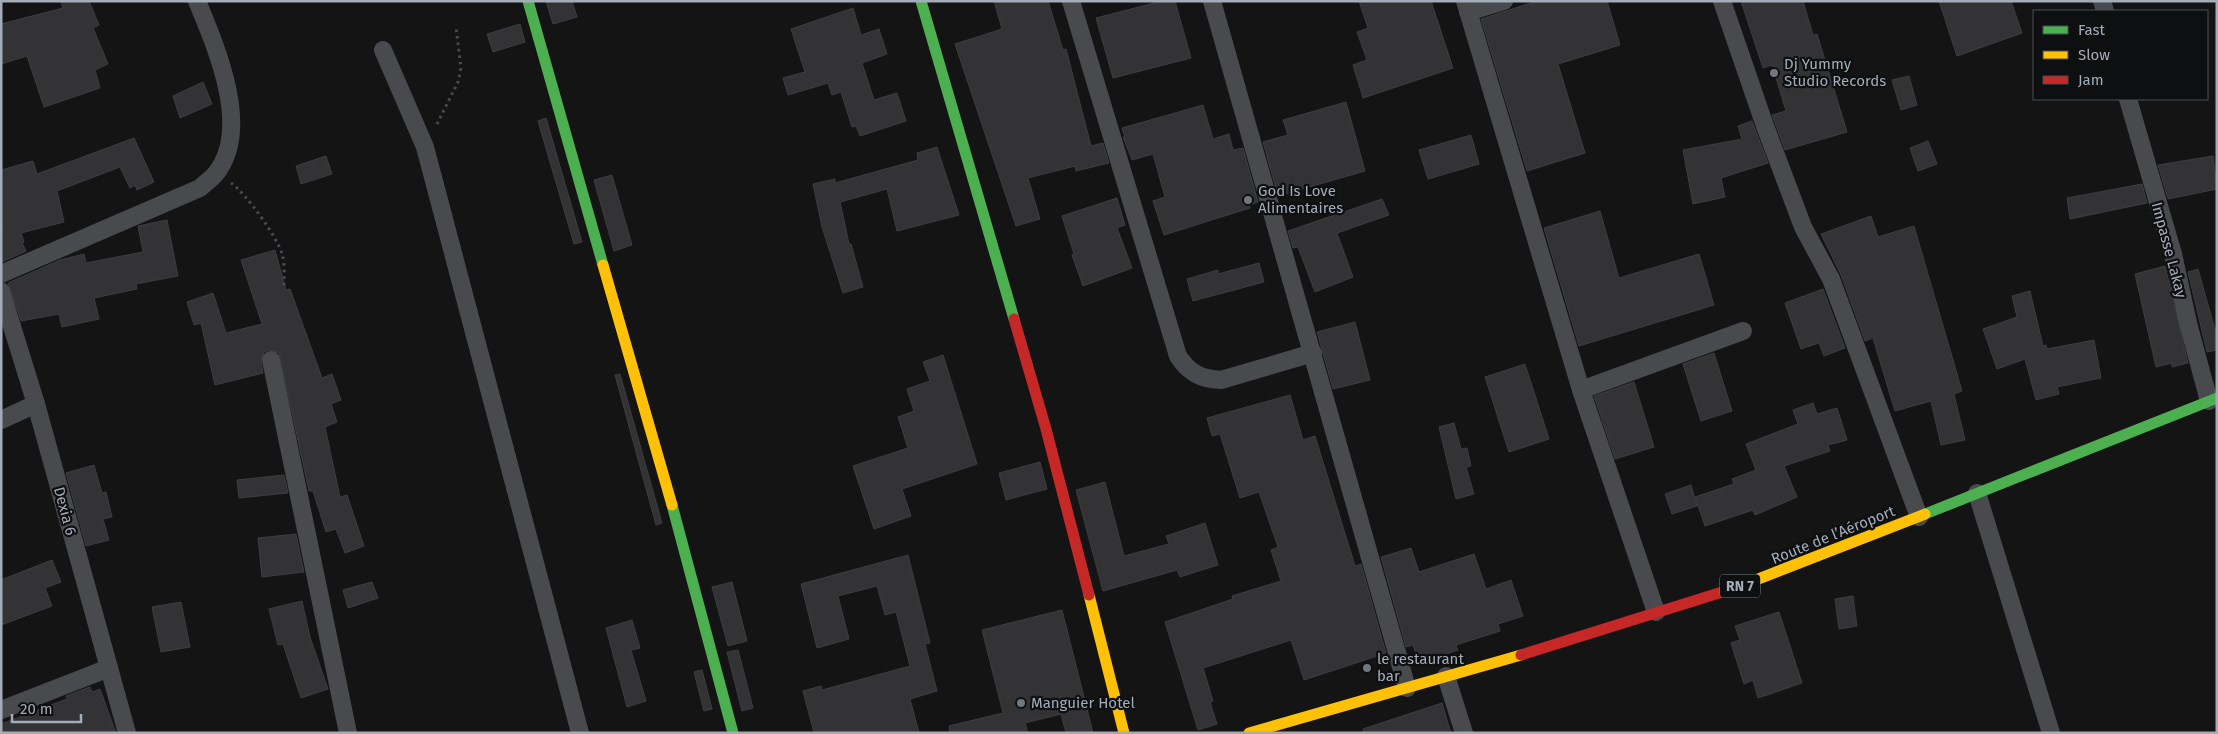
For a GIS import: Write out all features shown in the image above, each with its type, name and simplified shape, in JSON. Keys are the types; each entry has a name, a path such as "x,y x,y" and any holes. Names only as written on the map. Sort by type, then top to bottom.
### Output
{"street":[{"path":"1,274 200,188 216,173 230,142 232,121 226,88 197,1"},
{"path":"528,1 688,559 733,733"},
{"path":"921,1 1046,429 1124,733"},
{"path":"1071,1 1178,356 1185,366 1195,374 1207,379 1221,380 1313,353"},
{"path":"1212,1 1407,688"},
{"path":"1504,1 1466,7 1581,390 1656,612"},
{"path":"1722,1 1800,218 1831,279 1920,517"},
{"path":"383,50 425,147 580,733"},
{"name":"Impasse Lakay","path":"2128,100 2173,254 2188,323 2213,399"},
{"name":"Dexia 6","path":"1,291 36,404 127,733"},
{"path":"1581,390 1743,331"},
{"path":"271,360 348,733"},
{"name":"Route de l’Aéroport","path":"1249,733 1534,651 1759,580 2213,399"},
{"path":"1,420 36,404"},
{"path":"1977,493 2051,733"},
{"path":"1,710 109,668"},
{"path":"1446,676 1464,733"}],"path":[{"path":"425,147 458,82 461,68 456,27"},
{"path":"216,173 238,188 257,211 282,254 284,286"}],"building":[{"path":"61,1 89,1 99,25 93,28 108,64 95,70 100,88 44,107 27,56 1,64 1,24 63,8"},
{"path":"546,1 572,1 577,17 553,24"},
{"path":"994,1 1048,1 1063,50 1066,49 1091,146 1103,143 1109,163 1076,171 1075,166 1028,178 1040,219 1016,226 955,44 1002,29"},
{"path":"1162,1 1175,1 1191,58 1113,78 1096,18"},
{"path":"1359,1 1431,1 1453,68 1363,98 1353,65 1367,60 1357,32 1368,28"},
{"path":"1537,1 1607,1 1620,45 1558,64 1585,153 1527,171 1481,19"},
{"path":"1741,1 1803,1 1813,35 1817,34 1847,132 1785,150 1772,115 1786,111 1772,65 1763,68"},
{"path":"1939,1 2011,1 2022,33 1957,56"},
{"path":"853,8 861,35 879,29 887,54 862,63 874,100 897,93 906,121 860,136 856,126 852,127 841,92 832,95 828,83 788,95 783,78 805,72 791,29"},
{"path":"520,24 525,42 493,52 487,34"},
{"path":"1909,76 1917,105 1901,110 1892,80"},
{"path":"203,82 212,104 180,118 173,96"},
{"path":"1346,102 1365,171 1278,196 1263,142 1288,135 1283,120"},
{"path":"1203,105 1213,139 1229,134 1233,150 1243,148 1258,202 1249,205 1250,208 1164,235 1153,201 1165,197 1153,154 1132,160 1123,137 1125,137 1122,128"},
{"path":"546,118 582,242 574,244 538,121"},
{"path":"1752,121 1768,163 1721,178 1725,197 1693,204 1683,150 1742,139 1738,126"},
{"path":"1471,135 1479,164 1428,179 1419,150"},
{"path":"134,138 154,182 137,190 135,185 130,188 120,167 57,191 64,222 21,233 24,242 22,243 26,251 2,262 1,170 33,161 37,174"},
{"path":"1928,141 1937,164 1918,171 1910,148"},
{"path":"937,147 959,215 897,231 887,189 840,202 849,244 851,244 863,287 843,293 822,227 813,184 835,179 835,183 918,160 917,153"},
{"path":"326,156 332,174 301,184 296,166"},
{"path":"2213,156 2217,189 2168,199 2158,165"},
{"path":"612,175 632,245 614,251 594,180"},
{"path":"2142,184 2147,203 2070,219 2067,198"},
{"path":"1117,198 1125,225 1117,228 1132,268 1083,286 1072,255 1074,254 1062,216"},
{"path":"1382,199 1389,215 1337,233 1353,277 1315,292 1298,247 1293,248 1288,231"},
{"path":"1600,211 1619,278 1699,254 1714,305 1579,346 1544,228"},
{"path":"1871,216 1878,237 1914,226 1962,391 1954,394 1965,440 1941,445 1931,401 1895,411 1873,338 1865,341 1841,275 1821,234"},
{"path":"167,220 178,276 136,284 137,289 94,298 99,319 62,327 59,314 21,321 8,283 60,260 84,254 86,263 143,252 138,226"},
{"path":"275,250 286,290 290,289 322,378 332,374 341,400 331,404 337,422 325,427 340,497 347,495 364,546 345,553 336,529 326,532 313,491 309,491 279,353 269,350 264,352 261,362 263,373 215,385 201,323 194,325 187,302 213,293 226,333 262,324 241,260"},
{"path":"1259,263 1264,282 1193,301 1187,279 1218,270 1218,274"},
{"path":"2165,266 2188,363 2172,367 2172,363 2156,367 2135,274"},
{"path":"2198,269 2217,337 2217,350 2207,352 2188,272"},
{"path":"1823,289 1845,348 1824,356 1819,343 1801,349 1785,303"},
{"path":"2030,291 2043,346 2046,345 2047,349 2094,340 2101,378 2057,387 2059,394 2036,400 2025,359 1997,369 1983,329 2017,317 2012,296"},
{"path":"1355,322 1370,380 1333,389 1317,332"},
{"path":"1714,353 1732,411 1701,421 1683,364"},
{"path":"943,355 977,464 902,489 911,516 874,529 853,466 908,448 898,417 914,411 907,389 930,381 923,362"},
{"path":"1525,364 1549,439 1509,452 1485,377"},
{"path":"620,374 662,523 656,525 615,375"},
{"path":"1634,382 1654,447 1615,459 1594,396"},
{"path":"1290,395 1303,440 1315,436 1355,566 1361,564 1386,653 1304,680 1291,640 1203,668 1213,701 1210,702 1217,724 1198,730 1165,622 1233,599 1232,596 1281,581 1271,550 1278,547 1259,492 1240,498 1220,434 1212,436 1207,418"},
{"path":"1813,403 1817,414 1837,408 1847,440 1828,445 1830,451 1784,466 1797,497 1755,515 1753,510 1705,526 1695,497 1734,484 1732,479 1756,470 1746,444 1798,424 1793,410"},
{"path":"1454,423 1461,449 1467,448 1471,466 1466,467 1474,494 1456,499 1439,427"},
{"path":"1040,462 1047,489 1006,500 999,473"},
{"path":"94,465 102,493 106,492 112,517 103,519 109,540 86,546 66,473"},
{"path":"284,475 288,493 239,498 237,480"},
{"path":"1105,482 1124,556 1169,544 1166,536 1205,523 1218,565 1180,577 1177,570 1103,591 1076,490"},
{"path":"1691,485 1697,506 1672,514 1665,494"},
{"path":"296,534 304,572 262,577 258,538"},
{"path":"1411,548 1419,572 1474,554 1486,589 1511,580 1523,616 1498,624 1500,631 1456,645 1458,650 1419,663 1413,645 1406,647 1381,557"},
{"path":"908,555 930,643 925,644 937,691 910,699 919,733 814,733 803,691 821,686 822,690 910,666 896,612 885,615 877,586 838,596 849,639 817,648 801,584"},
{"path":"52,560 61,582 45,588 52,606 1,625 1,580"},
{"path":"372,582 378,598 348,608 343,590"},
{"path":"732,582 747,641 728,646 712,587"},
{"path":"1853,596 1857,626 1839,629 1835,599"},
{"path":"302,601 310,637 328,689 301,698 283,644 278,645 269,609"},
{"path":"181,602 190,647 161,652 152,607"},
{"path":"1062,610 1093,733 1066,733 1061,714 1025,723 1028,733 950,733 949,726 1003,713 982,630"},
{"path":"1779,612 1802,683 1758,698 1753,680 1744,684 1731,643 1740,640 1735,626"},
{"path":"632,620 640,648 631,650 646,701 627,707 606,628"},
{"path":"738,650 753,708 742,711 727,652"},
{"path":"702,670 712,709 704,711 694,672"},
{"path":"90,687 92,692 100,689 116,733 1,733 1,724 67,699 66,696"},
{"path":"1442,703 1451,733 1364,733 1363,729"}],"traffic: fast":[{"path":"528,1 603,265"},
{"path":"921,1 1014,319"},
{"path":"1925,514 2217,398"},
{"path":"672,505 733,733"}],"traffic: slow":[{"path":"603,265 672,505"},
{"path":"1735,588 1925,514"},
{"path":"1089,595 1124,733"},
{"path":"1249,733 1521,655"}],"traffic: jam":[{"path":"1014,319 1046,429 1089,595"},
{"path":"1521,655 1735,588"}],"place":[{"name":"Dj Yummy Studio Records","path":"1774,73"},
{"name":"God Is Love Alimentaires","path":"1248,200"},
{"name":"le restaurant bar","path":"1367,668"},
{"name":"Manguier Hotel","path":"1021,703"}]}
